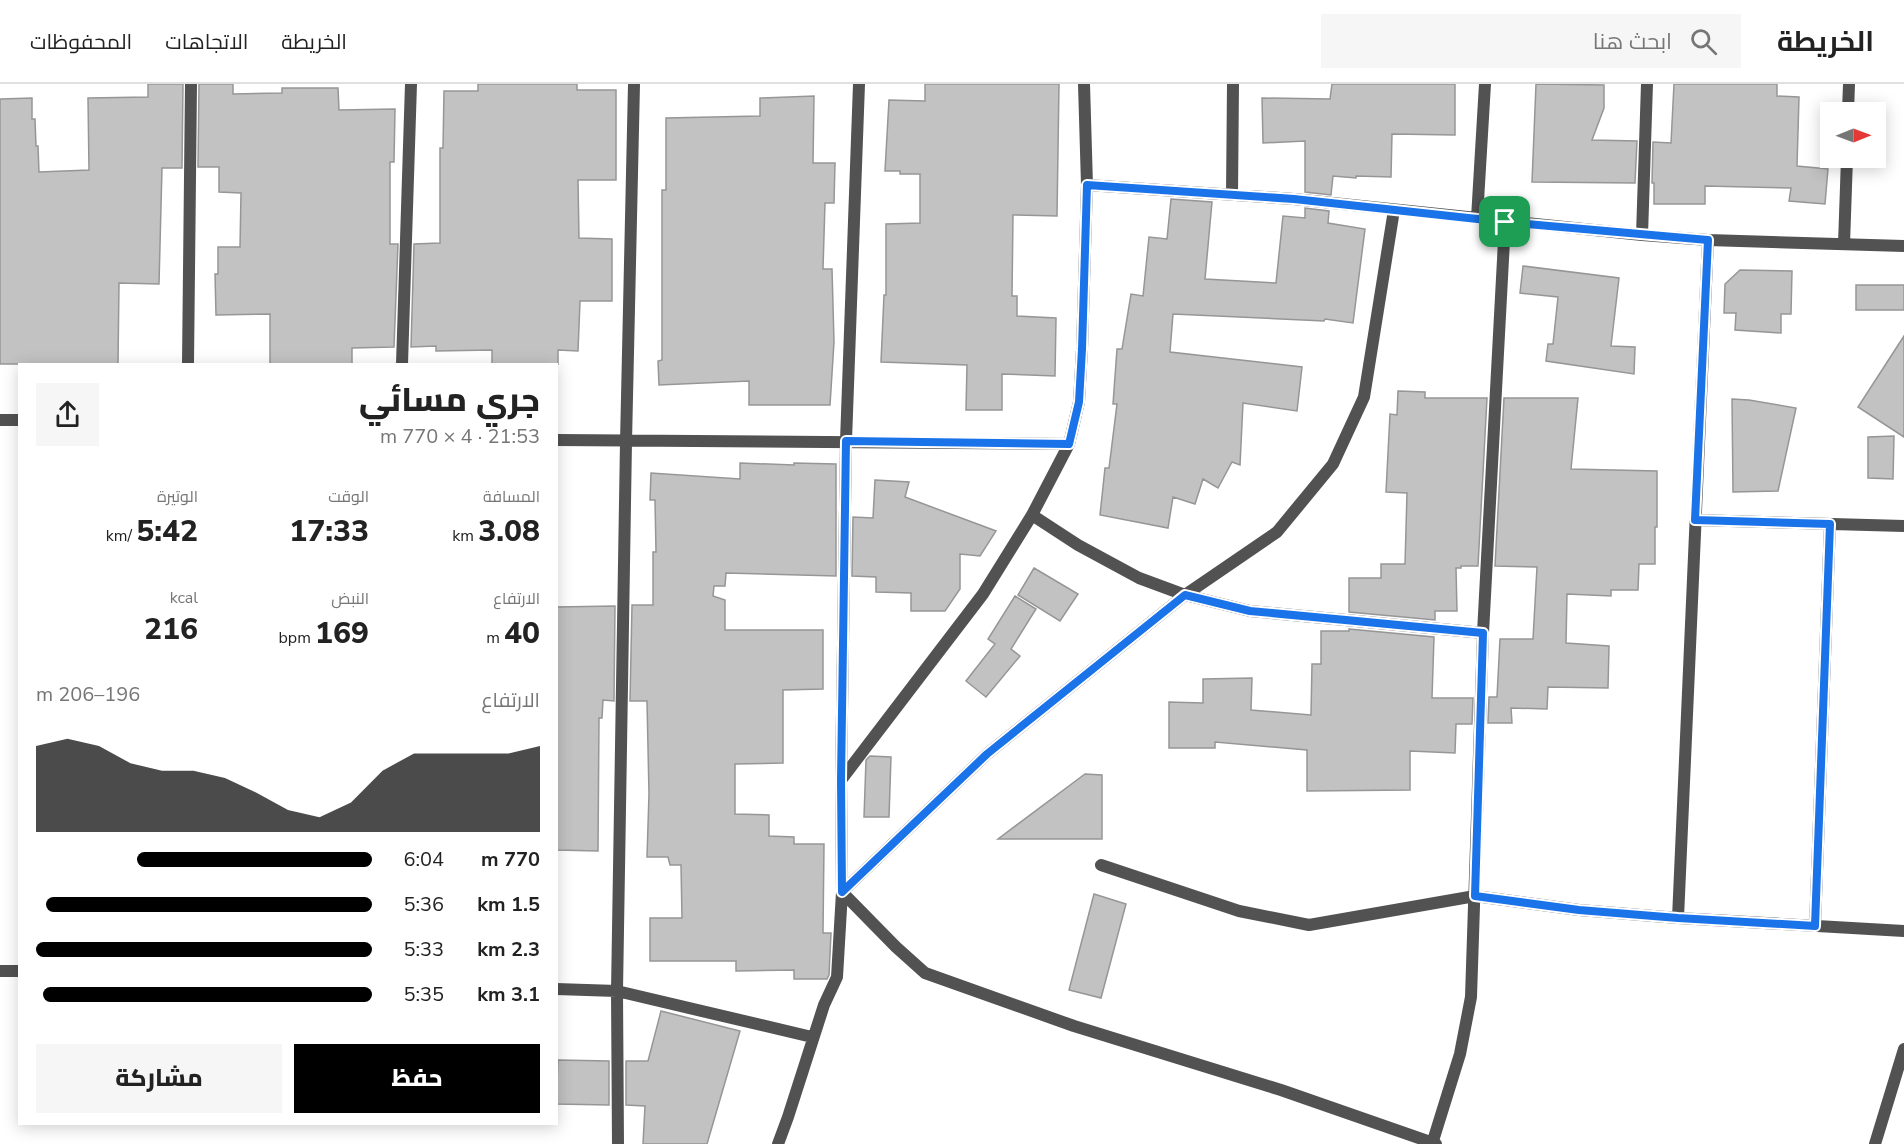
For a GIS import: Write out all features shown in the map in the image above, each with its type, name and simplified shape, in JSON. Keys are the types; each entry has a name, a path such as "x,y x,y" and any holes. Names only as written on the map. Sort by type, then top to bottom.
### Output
{"street":[{"path":"188,363 191,84"},
{"path":"402,363 411,84"},
{"path":"618,1144 617,991 634,84"},
{"path":"778,1144 824,1005 837,977 842,892 841,780 846,441 859,84"},
{"path":"841,780 983,594 1032,515 1069,444 1079,402 1082,349 1087,185 1084,84"},
{"path":"1232,195 1233,84"},
{"path":"1477,218 1485,84"},
{"path":"1642,235 1647,84"},
{"path":"1848,102 1849,84"},
{"path":"1844,244 1847,168"},
{"path":"1087,185 1294,199 1505,222 1708,240 1904,246"},
{"path":"842,892 987,754 1185,595 1277,532 1333,464 1364,397 1394,210"},
{"path":"842,892 896,948 925,974 1074,1026 1281,1090 1434,1143 1460,1054 1471,997 1483,633 1505,222"},
{"path":"1678,918 1708,240"},
{"path":"0,420 18,420"},
{"path":"558,440 1069,444"},
{"path":"1032,515 1078,545 1139,578 1185,595 1250,611 1483,633"},
{"path":"1695,520 1904,526"},
{"path":"1815,926 1830,524"},
{"path":"1101,865 1239,911 1309,925 1475,896 1579,910 1904,931"},
{"path":"0,971 18,971"},
{"path":"558,990 617,991 813,1037"},
{"path":"1875,1144 1904,1049"}],"building":[{"path":"148,84 183,84 182,168 162,168 159,284 119,283 118,363 0,364 0,99 32,98 32,119 35,119 39,172 89,170 88,98 148,97"},
{"path":"199,84 233,84 233,94 282,93 282,88 338,88 339,110 395,109 394,162 390,162 390,244 398,244 394,347 352,348 352,363 270,363 270,314 216,315 215,274 218,274 218,247 240,247 241,193 219,192 219,167 198,167"},
{"path":"478,84 577,84 577,90 616,90 616,180 578,180 579,238 612,239 612,301 580,301 578,351 558,350 558,363 492,363 492,350 436,351 436,346 411,347 414,244 440,243 440,148 443,148 444,91 478,91"},
{"path":"925,84 1059,84 1057,216 1013,215 1012,296 1017,296 1017,316 1056,318 1055,376 1002,374 1002,410 966,410 967,365 881,362 884,295 886,295 886,224 920,223 920,174 885,171 889,100 925,101"},
{"path":"1332,84 1455,84 1455,135 1392,134 1391,177 1333,176 1331,195 1305,192 1305,141 1263,143 1262,98 1330,99"},
{"path":"1536,84 1604,85 1604,108 1592,140 1637,141 1635,183 1532,182"},
{"path":"1674,84 1777,84 1777,96 1799,97 1797,166 1828,169 1825,204 1789,201 1791,188 1705,186 1705,204 1654,204 1653,142 1671,143"},
{"path":"814,96 813,163 835,163 834,203 825,203 823,269 832,269 834,342 830,405 749,405 749,381 659,385 658,361 662,360 662,190 666,190 666,118 760,116 760,98"},
{"path":"1171,199 1212,202 1205,279 1276,283 1283,216 1305,218 1305,208 1329,211 1328,223 1365,229 1353,323 1325,319 1324,321 1173,314 1170,352 1302,367 1297,411 1243,403 1240,465 1232,462 1218,488 1203,479 1195,504 1173,497 1168,528 1100,515 1105,468 1109,468 1117,404 1113,404 1117,349 1122,349 1131,294 1143,296 1149,237 1167,239"},
{"path":"1523,266 1619,278 1611,346 1635,347 1634,374 1546,361 1548,344 1553,344 1558,297 1520,293"},
{"path":"1740,270 1792,271 1791,314 1781,314 1781,333 1735,330 1736,313 1724,313 1725,284"},
{"path":"1856,285 1904,285 1904,310 1856,310"},
{"path":"1904,336 1904,437 1858,407"},
{"path":"1398,391 1425,392 1425,398 1487,398 1478,566 1456,568 1457,611 1435,611 1435,620 1349,612 1349,578 1381,578 1381,564 1405,564 1407,493 1386,492 1390,414 1397,415"},
{"path":"1504,398 1578,398 1571,469 1657,471 1657,527 1655,527 1655,564 1639,564 1638,590 1611,590 1611,596 1567,594 1566,643 1609,646 1608,688 1548,687 1547,709 1511,708 1512,723 1488,723 1489,697 1497,697 1500,639 1533,639 1537,567 1495,566"},
{"path":"1732,399 1796,408 1778,491 1733,492"},
{"path":"1894,436 1893,479 1868,478 1868,437"},
{"path":"740,463 836,464 836,576 726,573 725,586 714,586 713,596 725,600 725,630 823,630 823,689 783,690 783,763 735,764 735,814 769,815 769,836 794,837 794,844 824,844 823,933 831,933 827,979 794,979 794,970 736,971 736,961 650,961 650,918 682,918 681,865 670,865 668,857 647,857 649,794 647,701 630,701 632,605 653,605 653,552 656,552 655,500 650,500 651,473 740,479"},
{"path":"875,480 909,482 905,497 996,531 980,556 960,554 960,589 945,611 911,611 911,593 876,592 876,577 852,576 853,517 873,518"},
{"path":"1034,568 1078,594 1060,621 1018,595"},
{"path":"1015,596 1036,609 1011,649 1020,656 986,697 966,681 995,644 988,639"},
{"path":"615,606 614,701 603,700 602,718 599,718 598,851 558,850 558,607"},
{"path":"1349,629 1434,637 1432,698 1473,698 1472,724 1456,724 1455,753 1410,751 1410,790 1307,791 1307,750 1215,742 1215,748 1169,748 1169,702 1203,703 1203,679 1252,678 1251,710 1311,715 1312,664 1321,664 1321,631 1349,631"},
{"path":"870,756 891,757 889,817 864,817 866,760"},
{"path":"1085,774 1102,775 1102,839 998,839"},
{"path":"1094,894 1126,904 1101,998 1069,990"},
{"path":"661,1011 740,1031 707,1144 643,1144 645,1106 626,1105 626,1061 648,1061"},
{"path":"558,1060 609,1061 609,1105 558,1104"}],"route":[{"path":"1087,185 1294,199 1505,222 1708,240 1695,520 1830,524 1815,926 1579,910 1475,896 1483,633 1250,611 1185,595 987,754 842,892 841,780 846,441 1069,444 1079,402 1087,185"}]}
